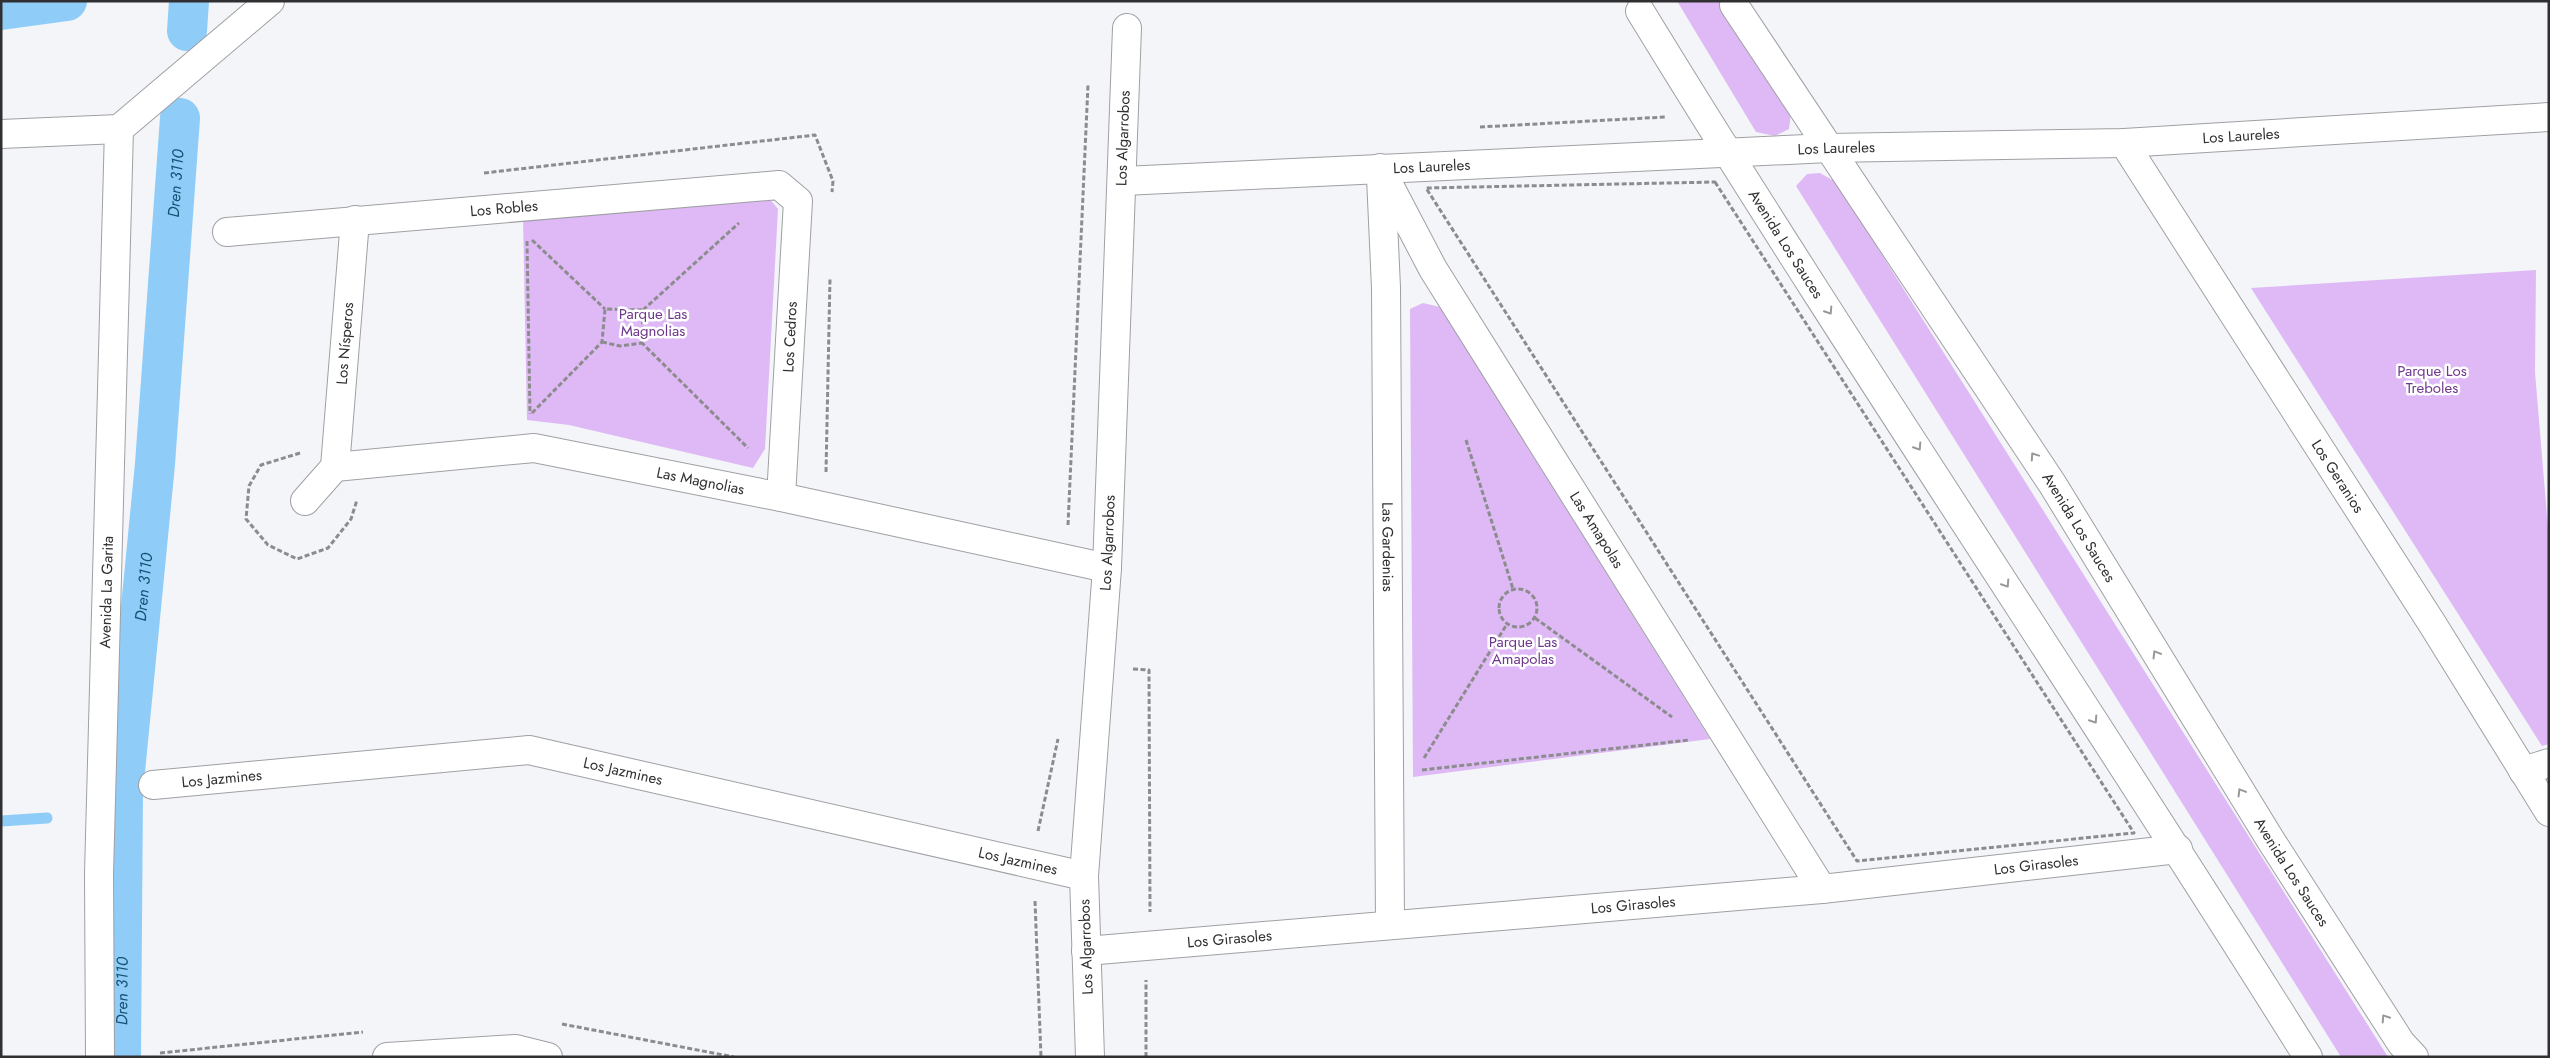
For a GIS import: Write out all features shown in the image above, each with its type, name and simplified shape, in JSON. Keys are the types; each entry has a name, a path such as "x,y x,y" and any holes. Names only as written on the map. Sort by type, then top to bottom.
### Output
{"street":[{"path":"1,134 119,129 270,1"},
{"name":"Avenida Los Sauces","path":"1734,5 2053,485 2270,839 2401,1043 2414,1057"},
{"name":"Avenida Los Sauces","path":"1640,11 1727,152 2178,849 2308,1057"},
{"name":"Los Algarrobos","path":"1090,1057 1084,876 1107,568 1123,181 1127,28"},
{"name":"Los Laureles","path":"1123,181 1829,148 2124,143 2549,117"},
{"name":"Avenida La Garita","path":"100,1057 99,874 119,129"},
{"name":"Los Geranios","path":"2124,143 2549,812"},
{"name":"Las Amapolas","path":"1380,168 1433,269 1822,889"},
{"name":"Las Gardenias","path":"1380,168 1386,288 1390,924"},
{"name":"Los Robles","path":"227,232 780,185"},
{"name":"Los Cedros","path":"780,185 798,201 781,497"},
{"name":"Los Nísperos","path":"335,467 355,220"},
{"name":"Las Magnolias","path":"335,467 534,448 781,497 1107,568"},
{"path":"305,501 335,467"},
{"name":"Los Jazmines","path":"153,785 529,750 1084,876"},
{"path":"2523,771 2549,763"},
{"name":"Los Girasoles","path":"1086,951 1822,889 2178,849"},
{"path":"387,1057 516,1049 548,1057"}],"path":[{"path":"1068,532 1088,78"},
{"path":"1475,128 1704,115"},
{"path":"478,174 815,135"},
{"path":"1715,182 2134,833 1857,861 1426,188 1715,182"},
{"path":"605,309 602,342 530,415 527,235 605,309 643,310 745,218"},
{"path":"643,310 642,344 748,448"},
{"path":"602,342 620,346 642,344"},
{"path":"1466,440 1512,589"},
{"path":"1512,589 1522,589 1530,592 1536,599 1538,609 1535,618 1527,626 1517,628 1507,624 1500,616 1499,605 1504,595 1512,589"},
{"path":"1535,618 1677,720"},
{"path":"1507,624 1416,771 1697,739"},
{"path":"1131,669 1149,670 1150,913"},
{"path":"1038,831 1058,738"},
{"path":"1027,899 1037,902 1041,1057"},
{"path":"1141,914 1159,912"},
{"path":"1146,972 1146,1057"}],"green space":[{"path":"1677,1 1718,1 1791,113 1789,129 1775,136 1756,132"},
{"path":"1820,173 1836,182 2388,1057 2341,1057 1796,186 1807,174"},
{"name":"Parque Las Magnolias","path":"765,193 778,209 765,449 753,468 569,425 527,420 523,217"},
{"name":"Parque Los Treboles","path":"2536,270 2535,372 2549,540 2549,744 2542,746 2251,288"},
{"name":"Parque Las Amapolas","path":"1423,303 1440,307 1710,739 1413,777 1410,309"}],"waterway":[{"path":"1,10 67,1"},
{"name":"Dren 3110","path":"187,31 189,1"},
{"name":"Dren 3110","path":"121,1057 123,792 155,464 180,118"},
{"path":"1,821 47,818"}]}
